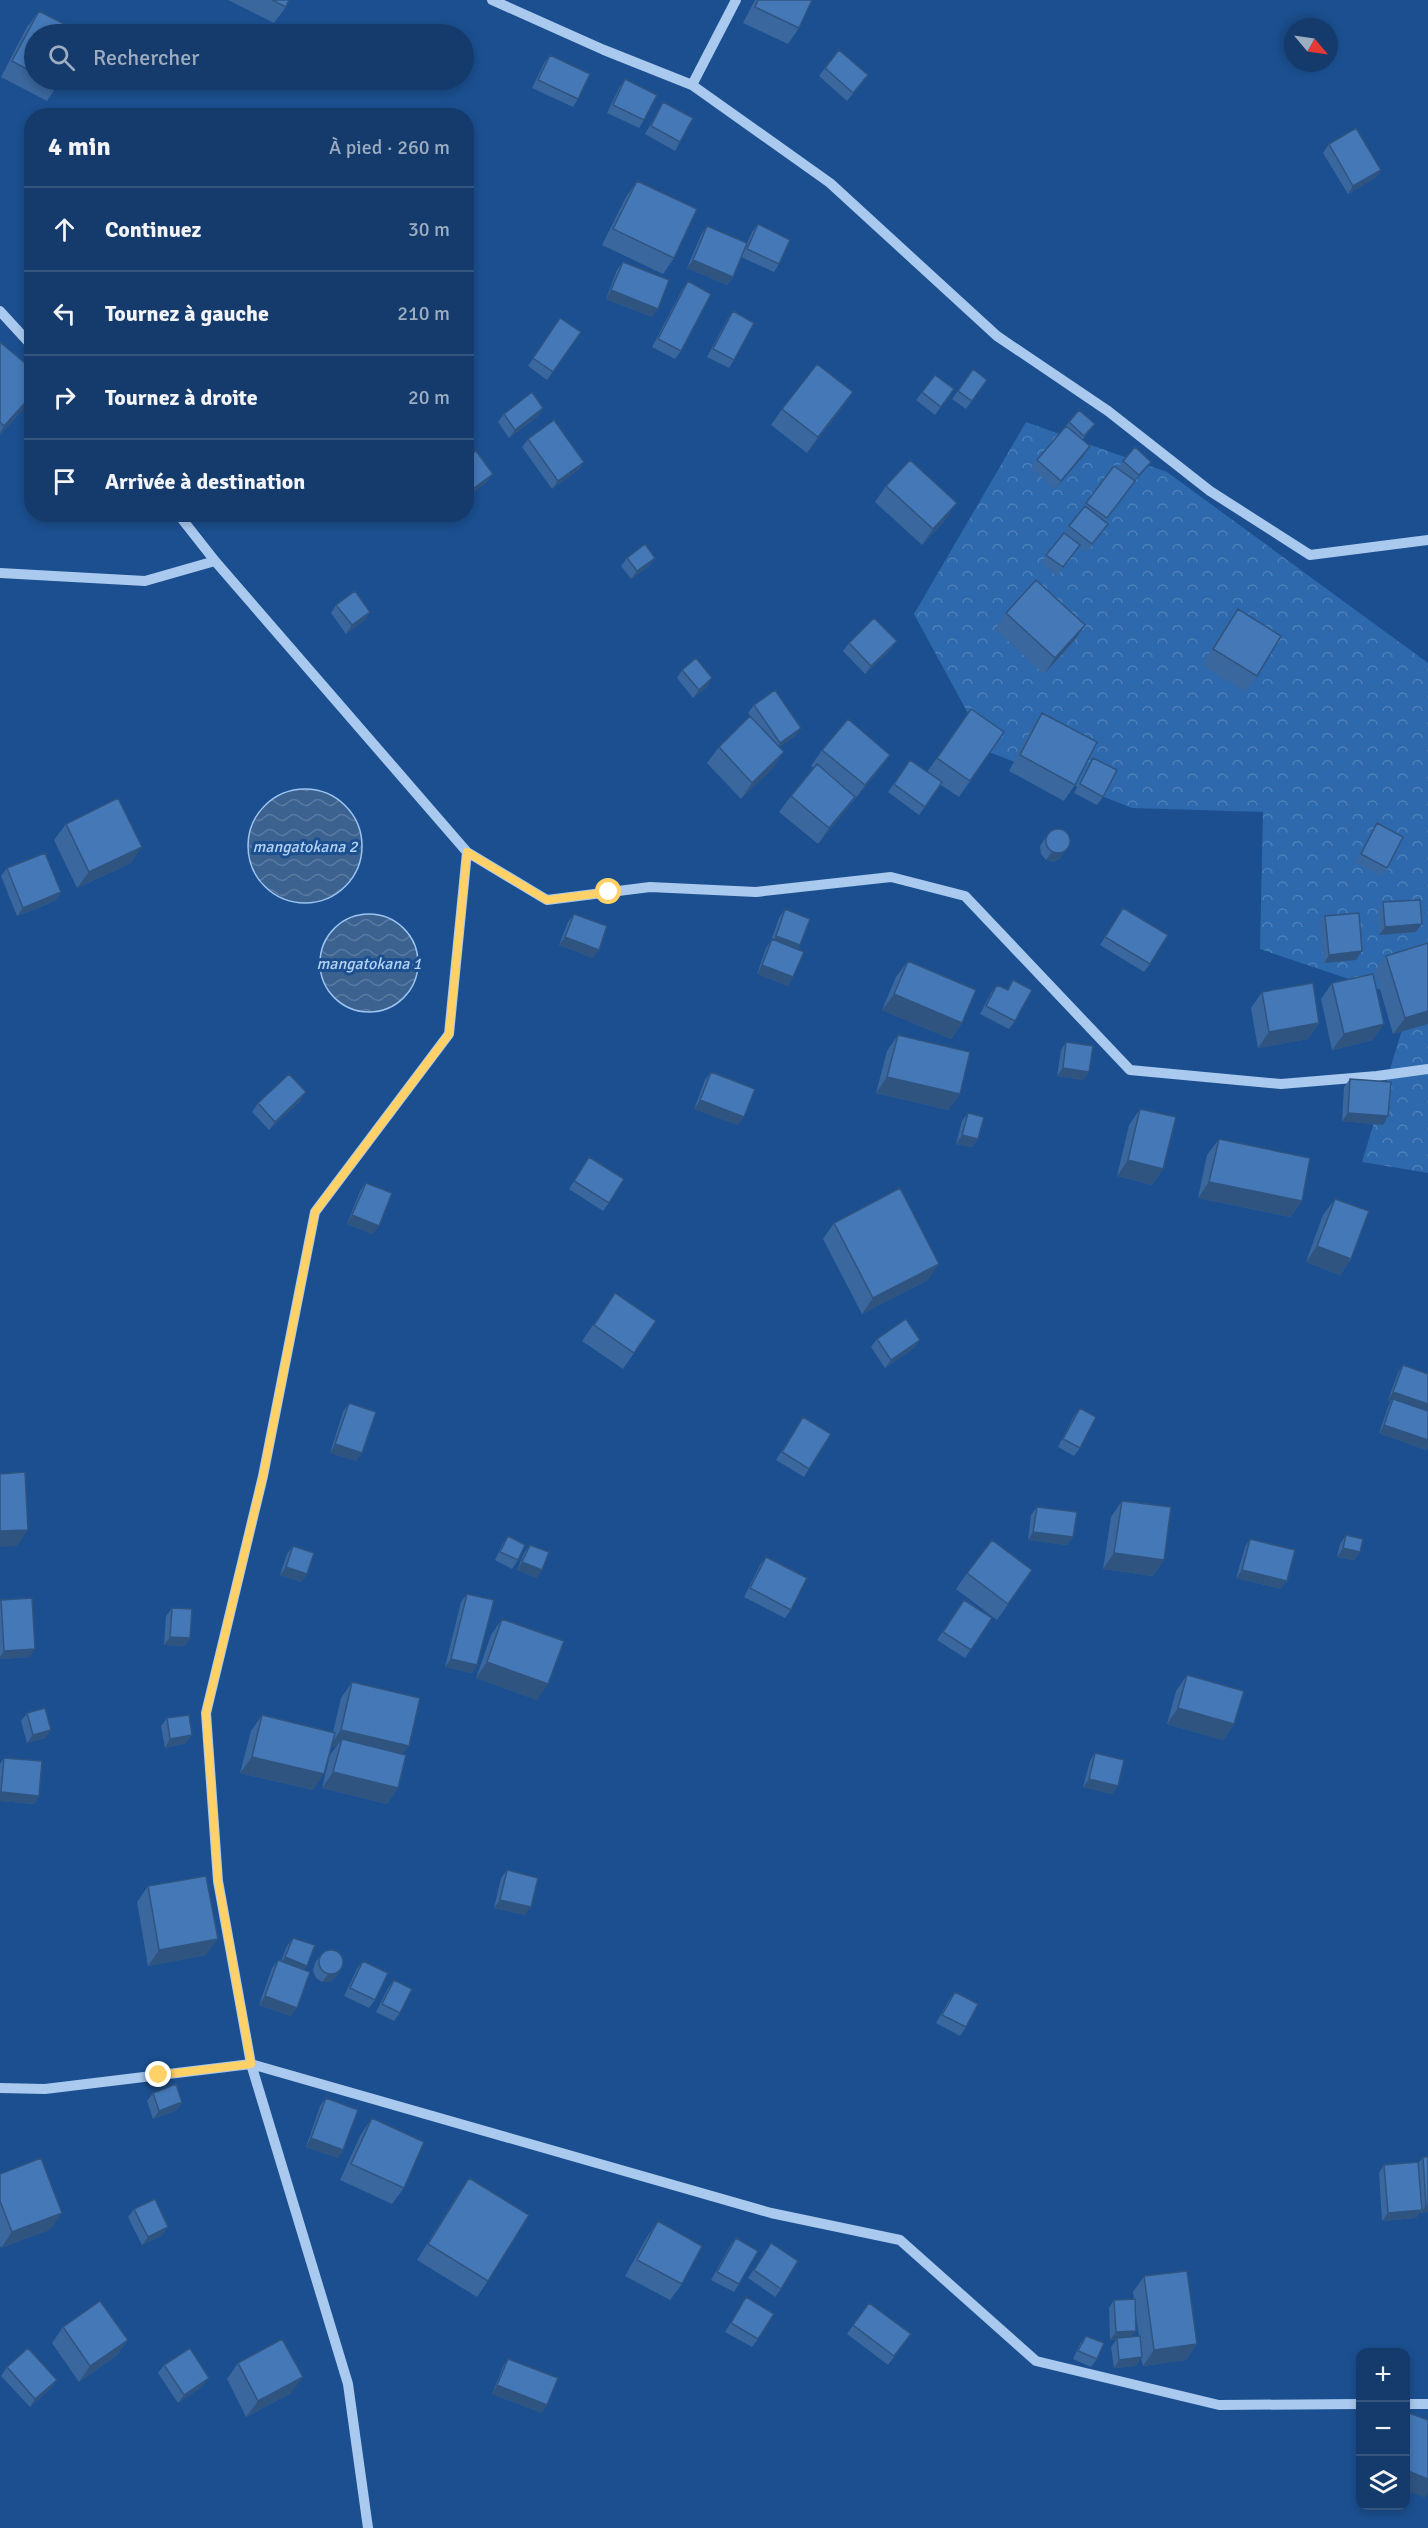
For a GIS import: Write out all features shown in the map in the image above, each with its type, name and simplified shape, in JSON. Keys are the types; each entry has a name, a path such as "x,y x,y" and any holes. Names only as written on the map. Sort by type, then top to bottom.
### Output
{"street":[{"path":"492,0 604,50 692,85 830,183 997,336 1108,411 1210,491 1310,555 1428,540"},
{"path":"692,85 736,0"},
{"path":"0,311 24,337"},
{"path":"184,522 215,561 467,852 547,900 650,887 756,892 891,877 965,896 1130,1070 1281,1084 1428,1069"},
{"path":"0,573 146,581 215,561"},
{"path":"368,2528 348,2384 251,2064 218,1881 206,1713 263,1476 315,1212 449,1034 467,852"},
{"path":"0,2088 45,2088 251,2064 771,2212 900,2240 1036,2361 1219,2405 1356,2404"},
{"path":"1410,2404 1428,2404"}],"green space":[{"path":"1026,422 1167,472 1428,663 1428,1173 1362,1162 1411,1000 1260,949 1263,812 1132,808 989,752 914,614"}],"water":[{"name":"mangatokana 2","path":"305,789 327,793 346,805 358,824 362,846 358,868 346,887 327,899 305,903 283,899 264,887 252,868 248,846 252,824 264,805 283,793"},
{"name":"mangatokana 1","path":"369,914 388,918 403,929 414,944 418,963 414,982 403,997 388,1008 369,1012 350,1008 335,997 324,982 320,963 324,944 335,929 350,918"}],"building":[{"path":"272,0 289,0 286,7"},
{"path":"758,0 812,0 799,28 755,7"},
{"path":"39,11 64,24 32,24"},
{"path":"24,39 24,68 12,61"},
{"path":"839,50 868,75 853,93 825,68"},
{"path":"550,55 590,74 578,99 538,80"},
{"path":"625,79 657,95 644,120 613,105"},
{"path":"663,102 693,118 680,142 651,126"},
{"path":"1356,128 1381,170 1353,186 1329,144"},
{"path":"637,181 697,209 674,258 613,229"},
{"path":"758,224 790,240 779,264 747,249"},
{"path":"707,226 747,243 733,277 693,260"},
{"path":"623,262 669,280 658,309 611,290"},
{"path":"688,281 711,294 681,351 658,339"},
{"path":"733,311 754,323 734,360 713,349"},
{"path":"560,318 581,332 553,372 533,358"},
{"path":"0,342 24,362 24,404 4,426 0,422"},
{"path":"817,364 853,392 818,437 782,409"},
{"path":"973,369 987,380 972,401 958,391"},
{"path":"935,375 954,389 941,407 922,392"},
{"path":"532,392 543,408 515,430 504,414"},
{"path":"1079,410 1095,424 1084,436 1069,422"},
{"path":"554,420 584,462 558,481 528,439"},
{"path":"1066,426 1090,446 1061,481 1037,460"},
{"path":"1135,447 1151,462 1139,475 1123,461"},
{"path":"476,451 493,474 474,488 474,452"},
{"path":"910,460 957,503 933,529 886,486"},
{"path":"1114,466 1135,481 1107,518 1086,503"},
{"path":"1085,506 1108,524 1092,544 1069,526"},
{"path":"1064,533 1080,545 1063,567 1046,555"},
{"path":"645,544 655,558 637,571 627,558"},
{"path":"1036,580 1085,625 1055,658 1006,613"},
{"path":"355,591 370,612 352,625 336,605"},
{"path":"1238,609 1281,636 1257,676 1213,649"},
{"path":"874,618 897,641 871,666 849,643"},
{"path":"696,658 712,678 699,690 682,670"},
{"path":"775,690 801,728 780,743 754,705"},
{"path":"971,709 1004,732 970,781 937,758"},
{"path":"1042,713 1097,742 1075,785 1020,755"},
{"path":"750,716 784,752 752,783 719,747"},
{"path":"848,719 890,755 865,785 822,750"},
{"path":"1093,758 1117,770 1103,797 1080,784"},
{"path":"910,760 942,782 925,807 894,784"},
{"path":"817,764 855,797 829,828 791,796"},
{"path":"118,798 142,847 89,872 66,824"},
{"path":"1377,823 1403,837 1387,868 1361,854"},
{"path":"1058,829 1067,832 1070,841 1067,850 1058,853 1049,850 1046,841 1049,832"},
{"path":"45,853 61,892 23,908 7,868"},
{"path":"1420,900 1422,924 1385,927 1383,902"},
{"path":"1123,908 1168,935 1150,964 1105,937"},
{"path":"785,909 810,919 800,945 776,936"},
{"path":"1359,913 1362,951 1329,955 1325,916"},
{"path":"574,914 607,926 599,950 565,937"},
{"path":"772,939 804,952 793,977 762,965"},
{"path":"1428,943 1428,1011 1405,1018 1386,956"},
{"path":"908,961 976,990 962,1023 894,994"},
{"path":"1373,974 1384,1024 1344,1034 1332,983"},
{"path":"1013,980 1032,990 1015,1021 986,1006 997,985 1008,990"},
{"path":"1313,983 1319,1023 1269,1032 1262,992"},
{"path":"898,1035 970,1052 960,1094 887,1077"},
{"path":"1066,1042 1093,1046 1089,1072 1063,1068"},
{"path":"711,1072 755,1089 744,1117 700,1100"},
{"path":"289,1074 306,1092 275,1122 258,1103"},
{"path":"1350,1079 1391,1082 1388,1116 1348,1113"},
{"path":"1140,1109 1176,1117 1163,1169 1128,1160"},
{"path":"968,1113 984,1117 978,1139 962,1135"},
{"path":"1219,1139 1310,1158 1302,1201 1209,1182"},
{"path":"589,1157 624,1179 609,1203 574,1181"},
{"path":"366,1183 392,1193 379,1226 352,1215"},
{"path":"900,1188 939,1264 873,1298 834,1223"},
{"path":"1335,1199 1369,1211 1351,1259 1317,1246"},
{"path":"615,1293 656,1321 634,1353 594,1325"},
{"path":"906,1319 920,1340 891,1360 877,1339"},
{"path":"1403,1365 1428,1374 1428,1404 1393,1392"},
{"path":"1393,1399 1428,1411 1428,1440 1384,1425"},
{"path":"349,1403 376,1412 362,1453 335,1444"},
{"path":"1080,1408 1096,1417 1080,1448 1063,1439"},
{"path":"803,1417 831,1434 809,1469 782,1452"},
{"path":"25,1472 28,1530 0,1531 0,1474"},
{"path":"1122,1501 1171,1507 1164,1560 1114,1553"},
{"path":"1037,1507 1077,1512 1073,1537 1033,1532"},
{"path":"1346,1535 1363,1539 1360,1552 1343,1548"},
{"path":"508,1536 525,1545 518,1560 500,1552"},
{"path":"1250,1539 1295,1550 1287,1581 1242,1570"},
{"path":"992,1540 1032,1570 1008,1604 967,1573"},
{"path":"530,1545 549,1552 542,1570 522,1562"},
{"path":"293,1546 314,1553 307,1574 286,1567"},
{"path":"766,1557 807,1578 791,1610 750,1588"},
{"path":"467,1594 494,1600 477,1665 451,1659"},
{"path":"32,1598 35,1649 4,1651 1,1600"},
{"path":"964,1600 992,1618 971,1650 943,1632"},
{"path":"172,1608 192,1609 190,1638 170,1637"},
{"path":"502,1619 564,1641 548,1684 487,1662"},
{"path":"1187,1675 1244,1691 1234,1724 1178,1708"},
{"path":"352,1682 420,1698 409,1746 341,1730"},
{"path":"45,1708 51,1730 33,1735 27,1713"},
{"path":"189,1715 192,1735 170,1739 167,1718"},
{"path":"262,1715 335,1733 324,1774 252,1757"},
{"path":"342,1739 406,1755 398,1788 333,1772"},
{"path":"1095,1753 1124,1760 1118,1786 1089,1779"},
{"path":"4,1758 42,1761 39,1796 1,1792"},
{"path":"507,1870 538,1878 531,1907 500,1900"},
{"path":"206,1876 218,1939 159,1950 148,1886"},
{"path":"293,1938 315,1945 307,1966 285,1957"},
{"path":"331,1950 340,1953 343,1962 340,1971 331,1974 322,1971 319,1962 322,1953"},
{"path":"278,1960 310,1972 297,2008 265,1996"},
{"path":"363,1961 388,1973 375,2000 350,1988"},
{"path":"394,1980 412,1989 400,2013 382,2004"},
{"path":"955,1992 978,2004 966,2027 942,2015"},
{"path":"176,2084 182,2102 159,2111 153,2093"},
{"path":"326,2098 358,2110 343,2150 311,2138"},
{"path":"372,2118 424,2142 404,2188 351,2164"},
{"path":"1423,2157 1428,2157 1428,2205 1426,2205"},
{"path":"41,2158 62,2213 12,2232 0,2201 0,2174"},
{"path":"1418,2162 1422,2210 1388,2213 1384,2165"},
{"path":"469,2178 529,2215 488,2281 428,2244"},
{"path":"155,2199 168,2227 148,2237 134,2209"},
{"path":"658,2221 702,2246 682,2284 637,2260"},
{"path":"736,2238 758,2251 739,2284 717,2272"},
{"path":"771,2243 798,2261 781,2289 754,2270"},
{"path":"1187,2271 1197,2344 1154,2350 1144,2276"},
{"path":"746,2297 774,2314 758,2339 731,2323"},
{"path":"1135,2299 1136,2331 1116,2332 1114,2300"},
{"path":"100,2301 128,2340 90,2366 63,2327"},
{"path":"869,2303 911,2334 894,2356 853,2325"},
{"path":"1086,2336 1104,2343 1097,2359 1078,2351"},
{"path":"1140,2336 1142,2357 1119,2360 1117,2338"},
{"path":"282,2339 303,2377 258,2401 238,2363"},
{"path":"28,2348 57,2380 35,2399 7,2367"},
{"path":"190,2348 209,2378 184,2395 164,2365"},
{"path":"508,2359 558,2378 547,2405 497,2385"},
{"path":"1410,2413 1428,2420 1428,2479 1410,2472"}],"route":[{"path":"159,2075 251,2064 218,1881 206,1713 263,1476 315,1212 449,1034 467,852 547,900 609,892"}]}
